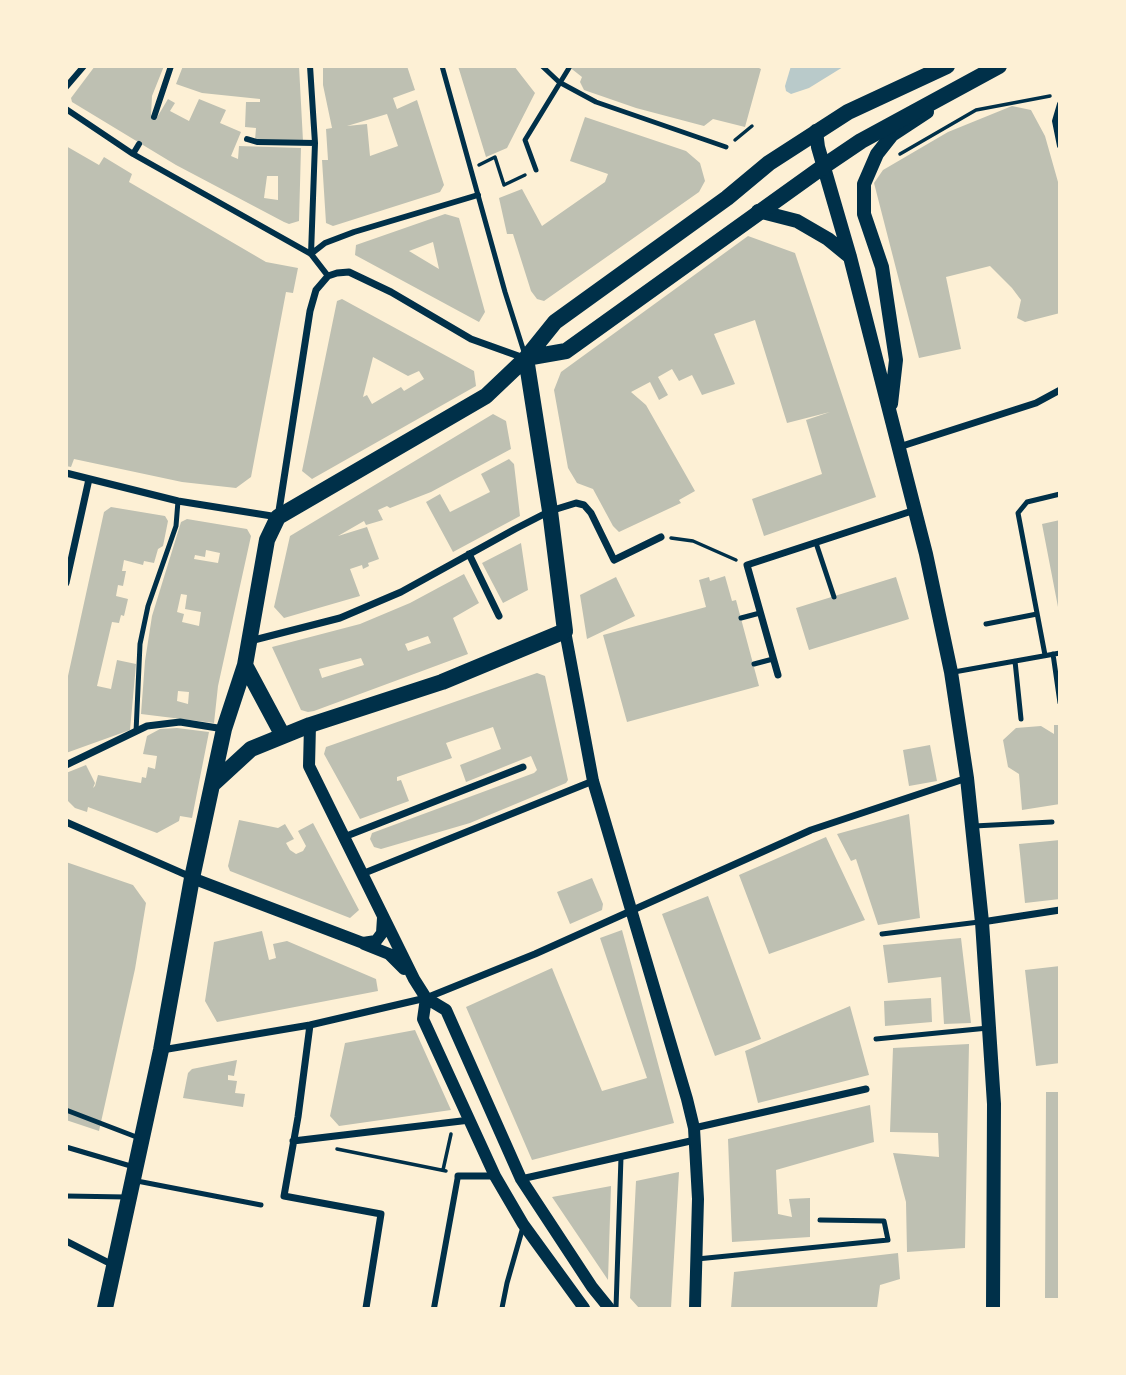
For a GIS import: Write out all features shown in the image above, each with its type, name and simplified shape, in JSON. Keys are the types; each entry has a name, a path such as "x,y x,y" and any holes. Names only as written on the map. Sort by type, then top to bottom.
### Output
{"main road":[{"path":"105,1308 161,1050 192,878 224,729 245,665 267,540 278,517 478,402 526,358 555,322 727,198 761,168 816,131 882,94 947,66"},
{"path":"526,358 566,351 758,211 861,141 999,66"},
{"path":"890,412 896,360 882,267 864,214 863,184 877,154 892,135 927,112 941,97"},
{"path":"816,131 916,510 951,672 967,778 982,922 994,1104 993,1308"},
{"path":"758,211 797,221 828,239 850,257"},
{"path":"214,783 251,749 310,725 442,682 565,631 526,358"},
{"path":"245,665 283,736"}],"street":[{"path":"66,87 83,66"},
{"path":"154,117 171,66"},
{"path":"310,66 315,144 311,254"},
{"path":"1059,104 1055,121 1059,146"},
{"path":"66,109 133,154 311,254 328,276"},
{"path":"247,139 257,142 315,144"},
{"path":"133,154 139,144"},
{"path":"311,254 325,243 354,232 478,195"},
{"path":"66,473 178,501 278,517 310,311 316,290 328,276 349,272 391,292 471,339 526,358"},
{"path":"899,447 1036,403 1059,390"},
{"path":"66,583 89,479"},
{"path":"248,642 340,618 401,592 550,512 576,503 584,505 614,560 661,537"},
{"path":"778,675 747,565 916,510"},
{"path":"469,554 499,616"},
{"path":"565,631 593,781 687,1099 694,1134 698,1199 695,1308"},
{"path":"66,765 159,723 180,722 224,729"},
{"path":"310,725 309,766 414,979 426,998 446,1010 520,1179 585,1276 610,1308"},
{"path":"343,837 520,768"},
{"path":"161,1050 310,1025 393,1008 426,998 535,954 811,830 967,778"},
{"path":"362,874 531,802 593,781"},
{"path":"66,822 192,878 389,954 414,979"},
{"path":"982,922 1059,910"},
{"path":"363,943 376,941 382,933 383,918"},
{"path":"426,998 423,1019 495,1176 523,1224 581,1307"},
{"path":"310,1025 284,1196 381,1214 366,1308"},
{"path":"520,1179 621,1157 694,1134 866,1088"},
{"path":"293,1141 471,1120"},
{"path":"434,1308 458,1176 495,1176"},
{"path":"66,1241 115,1266"}],"lane":[{"path":"442,66 526,358"},
{"path":"542,66 559,82 596,102 726,147"},
{"path":"536,170 525,140 569,68"},
{"path":"1045,656 1018,513 1027,502 1059,494"},
{"path":"136,732 141,644 148,606 176,526 178,501"},
{"path":"816,543 834,597"},
{"path":"741,618 760,613"},
{"path":"986,624 1037,614"},
{"path":"951,672 1056,654 1059,703"},
{"path":"754,664 773,659"},
{"path":"1015,661 1021,719"},
{"path":"520,768 520,778"},
{"path":"974,826 1052,822"},
{"path":"882,934 982,922"},
{"path":"876,1039 989,1028"},
{"path":"66,1110 142,1139"},
{"path":"66,1147 134,1174 261,1205"},
{"path":"616,1308 621,1157"},
{"path":"66,1196 130,1197"},
{"path":"697,1259 888,1240 884,1221 820,1220"},
{"path":"502,1308 523,1224"}],"path":[{"path":"897,155 976,110 1059,95"},
{"path":"726,147 752,126"},
{"path":"471,169 495,158 504,185 536,170"},
{"path":"661,537 693,541 747,565"},
{"path":"443,1170 454,1122"},
{"path":"334,1149 443,1170 458,1176"}],"shaded area":[{"path":"791,66 843,67 809,88 791,94 786,91 785,86"}],"building":[{"path":"95,66 164,66 152,96 151,115 156,119 168,99 175,103 170,111 189,121 199,99 226,110 220,123 241,132 231,156 238,159 239,146 301,148 299,221 289,224 284,222 176,165 72,102 71,98","holes":["267,176 278,176 278,200 264,198"]},
{"path":"183,66 299,66 303,141 255,140 256,128 245,127 246,102 260,102 260,99 202,93 176,84"},
{"path":"323,66 407,66 415,90 393,98 397,109 417,100 444,185 440,192 333,226 326,223 322,160 328,160 326,129 332,128 323,85","holes":["387,114 398,146 370,156 367,124 347,126"]},
{"path":"458,66 514,66 535,93 507,148 486,157"},
{"path":"568,66 755,66 761,69 745,127 713,119 704,126 636,108 584,90 580,82 582,77"},
{"path":"1012,106 1031,110 1045,136 1060,189 1060,313 1025,322 1017,318 1021,300 990,266 946,277 961,349 919,358 874,183 883,170 948,132"},
{"path":"585,117 686,151 700,163 705,181 699,192 544,301 537,299 531,291 513,234 507,234 499,198 522,189 542,226 605,182 608,174 570,161"},
{"path":"66,146 99,165 104,157 132,174 129,182 266,262 298,268 293,293 286,292 251,477 236,488 182,482 74,459 71,467 66,466"},
{"path":"445,214 459,218 485,312 479,322 355,255 356,245","holes":["433,242 439,269 409,251"]},
{"path":"748,236 795,253 876,497 764,536 752,499 822,474 806,420 830,412 787,423 755,320 714,334 735,384 702,395 692,375 679,381 672,369 658,377 668,395 659,400 650,382 631,392 646,405 695,491 679,500 681,503 619,532 593,489 577,483 568,468 554,390 561,372"},
{"path":"342,299 474,371 476,386 312,479 302,471 337,301","holes":["373,357 408,376 419,371 424,379 404,391 401,387 372,404 367,395 363,397"]},
{"path":"493,414 506,421 511,449 431,492 378,510 383,520 366,525 364,521 338,536 367,527 379,559 368,563 369,566 363,569 362,565 350,569 360,596 284,618 274,607 290,536"},
{"path":"509,459 514,464 520,516 453,552 426,502 440,494 450,512 490,492 481,474"},
{"path":"111,507 165,516 168,521 163,546 158,549 154,563 144,561 143,565 124,560 122,571 126,571 123,586 118,585 116,596 128,599 124,616 121,615 119,623 112,622 97,686 111,689 117,660 136,664 130,730 66,753 66,685 104,512"},
{"path":"187,519 247,529 251,536 218,686 214,723 141,714 152,616 181,522","holes":["206,550 220,553 218,563 194,559 195,555 205,557","181,594 187,595 185,609 201,612 199,626 182,622 184,614 177,612","178,691 189,692 188,704 177,701"]},
{"path":"1060,520 1060,607 1058,607 1042,524"},
{"path":"521,543 528,590 503,603 482,563"},
{"path":"464,574 479,603 453,618 468,654 314,711 301,710 272,647 360,624 410,603","holes":["428,636 431,643 408,651 405,644","361,658 364,665 322,678 319,669"]},
{"path":"725,576 732,601 736,600 759,686 627,722 603,635 706,607 699,580 709,577 710,581"},
{"path":"616,577 635,616 587,639 580,595"},
{"path":"896,577 909,619 809,650 796,608"},
{"path":"537,673 545,676 568,780 566,783 470,823 381,849 374,847 370,839 372,833 534,773 537,770 531,756 466,782 460,765 501,749 493,727 446,743 452,758 397,777 397,781 401,780 409,801 360,819 324,754 326,747"},
{"path":"1054,725 1060,725 1060,804 1022,810 1019,774 1008,767 1003,740 1016,728 1041,726 1054,734"},
{"path":"160,729 209,732 192,818 180,816 179,821 157,833 88,807 87,812 75,808 68,801 66,773 86,765 95,783 93,788 95,786 98,775 141,783 142,777 146,778 148,767 155,769 157,756 143,754 147,736"},
{"path":"930,745 937,781 909,786 903,750"},
{"path":"909,814 920,918 878,925 856,859 851,861 837,834"},
{"path":"239,820 278,828 285,824 294,839 286,843 296,854 306,846 298,831 313,823 359,910 350,918 230,871 228,866"},
{"path":"826,837 865,920 769,954 739,875"},
{"path":"1060,840 1060,899 1025,903 1019,844"},
{"path":"66,862 133,885 146,903 135,969 99,1131 66,1120"},
{"path":"592,878 603,904 602,910 570,924 557,892"},
{"path":"708,896 761,1039 715,1056 662,914"},
{"path":"622,930 674,1123 532,1160 466,1007 552,968 602,1091 647,1078 600,938"},
{"path":"262,931 269,960 276,958 273,944 287,941 376,979 378,991 217,1022 205,1001 214,942"},
{"path":"961,938 971,1023 944,1024 941,977 888,983 883,945"},
{"path":"1060,966 1060,1063 1036,1066 1025,970"},
{"path":"931,998 932,1022 885,1026 884,1001"},
{"path":"850,1006 869,1075 758,1103 745,1051"},
{"path":"415,1030 451,1110 339,1126 330,1116 345,1043"},
{"path":"969,1044 965,1248 907,1252 906,1202 893,1153 939,1157 938,1133 890,1132 893,1048"},
{"path":"237,1060 234,1076 228,1075 228,1080 237,1081 235,1093 245,1094 243,1107 183,1098 188,1073 192,1069"},
{"path":"1046,1092 1060,1092 1060,1298 1045,1298"},
{"path":"870,1105 874,1142 776,1170 778,1214 792,1217 789,1199 810,1198 810,1237 732,1242 728,1139"},
{"path":"679,1172 671,1308 639,1308 630,1298 636,1181"},
{"path":"611,1186 608,1280 552,1197"},
{"path":"898,1253 900,1279 880,1285 877,1308 731,1308 734,1272"}]}
